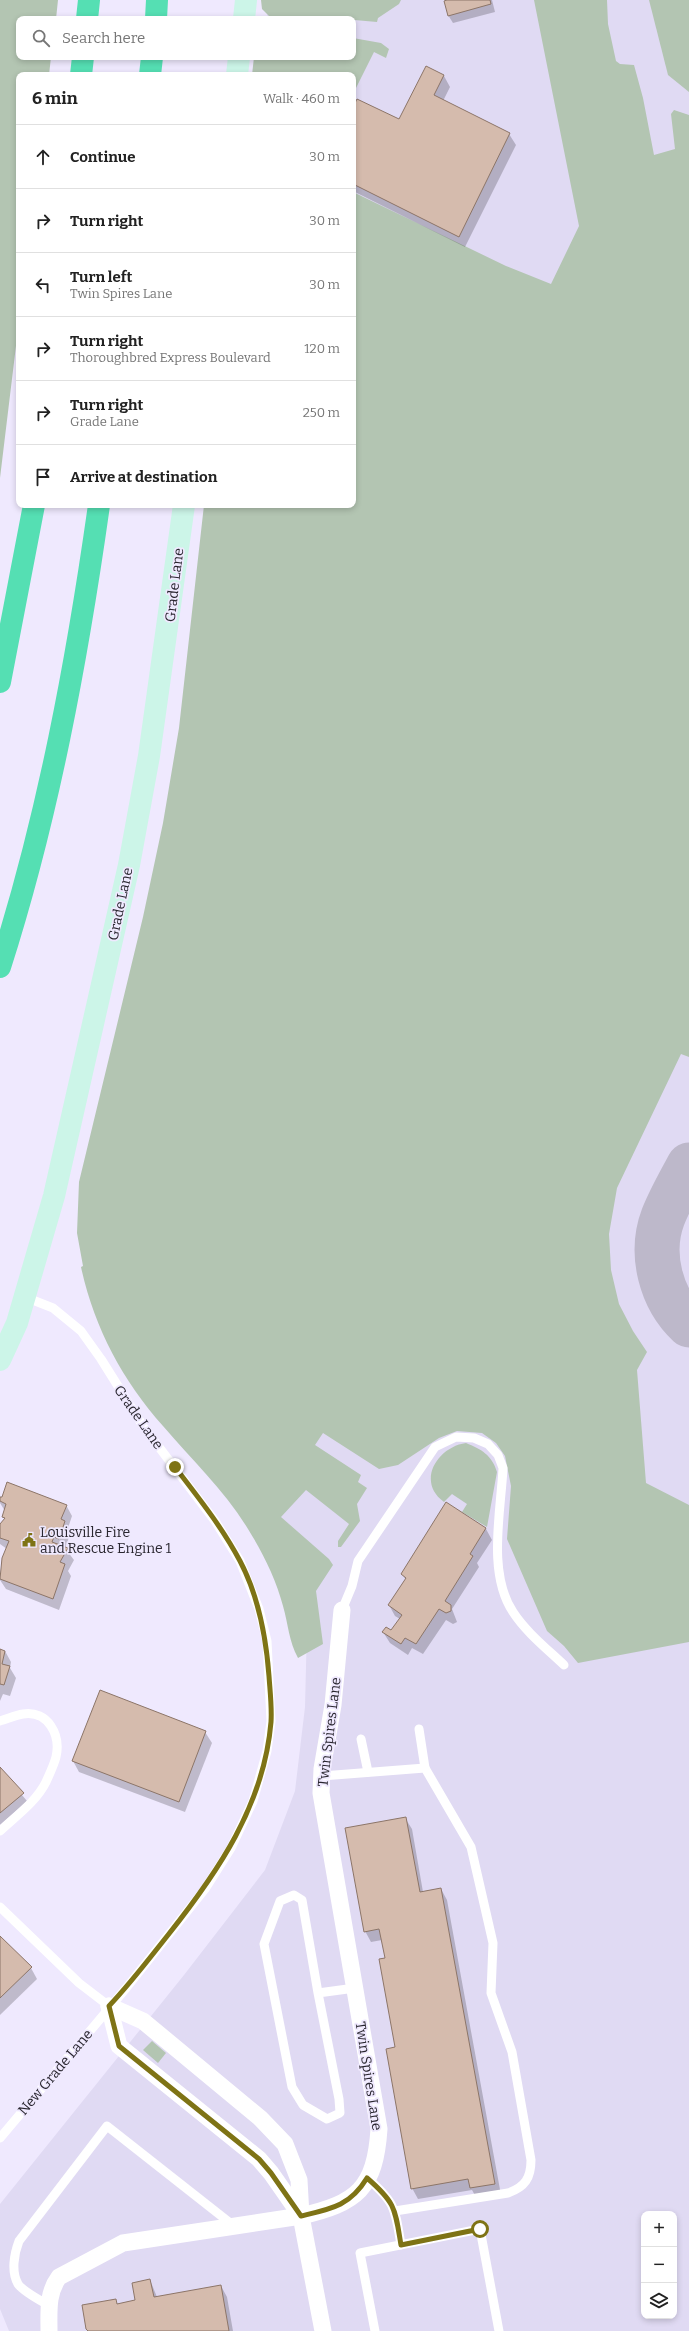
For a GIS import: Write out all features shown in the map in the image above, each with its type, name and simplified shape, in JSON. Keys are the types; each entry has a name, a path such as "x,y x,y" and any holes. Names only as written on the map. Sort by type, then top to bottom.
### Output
{"highway":[{"path":"87,16 89,0"},
{"path":"156,16 157,0"},
{"path":"81,72 83,60"},
{"path":"150,72 152,60"},
{"path":"0,682 33,508"},
{"path":"0,967 16,917 53,767 87,594 99,508"}],"main road":[{"path":"244,16 246,0"},
{"path":"237,72 239,60"},
{"name":"Grade Lane","path":"0,1360 17,1323 54,1196 129,865 149,756 184,508"}],"street":[{"name":"Twin Spires Lane","path":"49,2331 49,2306 52,2286 59,2277 123,2243 326,2211 347,2202 356,2195 373,2168 378,2149 379,2128 321,1793 322,1776 333,1705 342,1610"},
{"path":"109,2006 119,2046 259,2159 271,2173 301,2216"},
{"path":"109,2006 143,2020 260,2118 285,2144 299,2180 301,2216 323,2331"}],"lane":[{"name":"Grade Lane","path":"25,1297 53,1308 81,1331 101,1359 143,1426 216,1521 240,1561 259,1609 267,1641 271,1721 267,1751 253,1801 231,1848 205,1889 109,2006"},
{"path":"342,1610 352,1586 358,1561 435,1447 456,1437 474,1438 488,1444 498,1455 503,1468 497,1554 501,1582 512,1611 529,1632 564,1665"},
{"path":"0,1721 24,1714 45,1718 52,1726 56,1744 56,1756 46,1783 35,1799 0,1831"},
{"path":"395,2211 508,2193 519,2189 526,2182 531,2171 512,2052 490,1993 493,1943 470,1847 425,1768 419,1729"},
{"path":"361,1739 368,1772"},
{"path":"322,1776 425,1768"},
{"path":"294,1895 302,1900 318,1993 339,2099 340,2114 327,2119 303,2105 292,2087 264,1944 280,1901 294,1895"},
{"path":"0,1907 79,1983 109,2006"},
{"path":"318,1993 355,1988"},
{"name":"New Grade Lane","path":"0,2138 109,2006"},
{"path":"49,2306 19,2285 14,2272 14,2253 18,2241 107,2126 235,2226"},
{"path":"367,2178 383,2192 395,2211 401,2245"},
{"path":"376,2331 360,2253 480,2229 499,2331"}],"shaded area":[{"path":"269,0 689,0 689,2331 9,2331 0,2309 0,2204 184,1975 265,1870 295,1791 305,1707 307,1626 182,1411 352,508 356,508 356,72 353,72 353,60 356,60 356,16 267,16"}],"green space":[{"path":"0,0 58,0 56,16 16,16 16,60 51,60 49,72 16,72 16,346 0,478"},
{"path":"261,0 401,0 399,4 378,18 377,22 356,20 356,16 269,16 262,9"},
{"path":"534,0 607,0 608,24 616,61 620,64 634,65 643,98 654,155 675,149 671,114 674,110 689,115 689,1057 681,1054 617,1188 609,1234 611,1270 619,1304 633,1331 647,1352 637,1370 646,1483 689,1505 689,1642 578,1663 564,1646 547,1631 507,1539 511,1486 505,1456 496,1443 482,1433 457,1431 439,1438 398,1465 379,1469 323,1433 315,1445 361,1475 358,1482 367,1488 357,1504 360,1521 341,1547 338,1547 338,1541 349,1524 306,1490 281,1517 329,1559 333,1565 316,1591 323,1644 298,1658 291,1639 277,1586 254,1538 239,1515 208,1476 148,1408 122,1371 112,1352 102,1332 87,1289 81,1267 83,1266 77,1233 79,1182 143,917 163,823 179,728 204,508 356,508 356,193 506,266 551,284 579,226"},
{"path":"649,0 689,0 689,92 668,75"},
{"path":"356,39 381,43 389,49 386,58 374,52 356,88 356,72 252,72 254,60 356,60"},
{"path":"466,1443 485,1453 492,1461 497,1472 487,1527 462,1512 467,1504 452,1494 444,1502 436,1494 432,1485 431,1476 434,1466 439,1458 446,1451"},
{"path":"152,2041 166,2053 158,2063 143,2050"}],"building":[{"path":"490,0 491,4 448,16 444,1"},
{"path":"426,66 444,75 434,95 510,133 459,237 356,186 357,99 399,119"},
{"name":"Louisville Fire and Rescue Engine 1","path":"7,1482 67,1505 61,1519 65,1521 59,1539 54,1537 52,1542 68,1548 60,1562 65,1564 53,1599 0,1579 2,1558 9,1541 0,1538 0,1524 5,1518 2,1517 6,1504 0,1501 0,1497 2,1497"},
{"path":"446,1502 486,1528 470,1554 473,1556 445,1601 451,1605 451,1611 446,1613 439,1609 416,1644 405,1638 401,1644 382,1632 386,1627 391,1630 402,1615 388,1605 406,1578 401,1574"},
{"path":"0,1649 5,1651 2,1664 10,1666 4,1685 0,1684"},
{"path":"100,1690 206,1731 179,1802 72,1761"},
{"path":"0,1767 24,1793 0,1813"},
{"path":"406,1817 420,1892 441,1888 495,2184 470,2188 468,2179 411,2189 386,2049 395,2047 379,1959 385,1958 379,1929 364,1932 345,1828"},
{"path":"0,1936 32,1967 0,1998"},
{"path":"150,2279 154,2297 221,2285 229,2331 88,2331 86,2329 82,2305 116,2299 117,2304 135,2300 132,2283"}],"taxiway":[{"path":"689,1165 663,1217 657,1246 660,1275 665,1289 671,1302 689,1325"}],"place":[{"name":"Louisville Fire and Rescue Engine 1","path":"29,1540"}],"route":[{"path":"175,1467 216,1521 240,1561 259,1609 267,1641 271,1721 267,1751 253,1801 231,1848 205,1889 127,1987 109,2006 119,2046 259,2159 271,2173 301,2216 326,2211 347,2202 356,2195 367,2178 383,2192 394,2207 401,2245 480,2229"}]}
